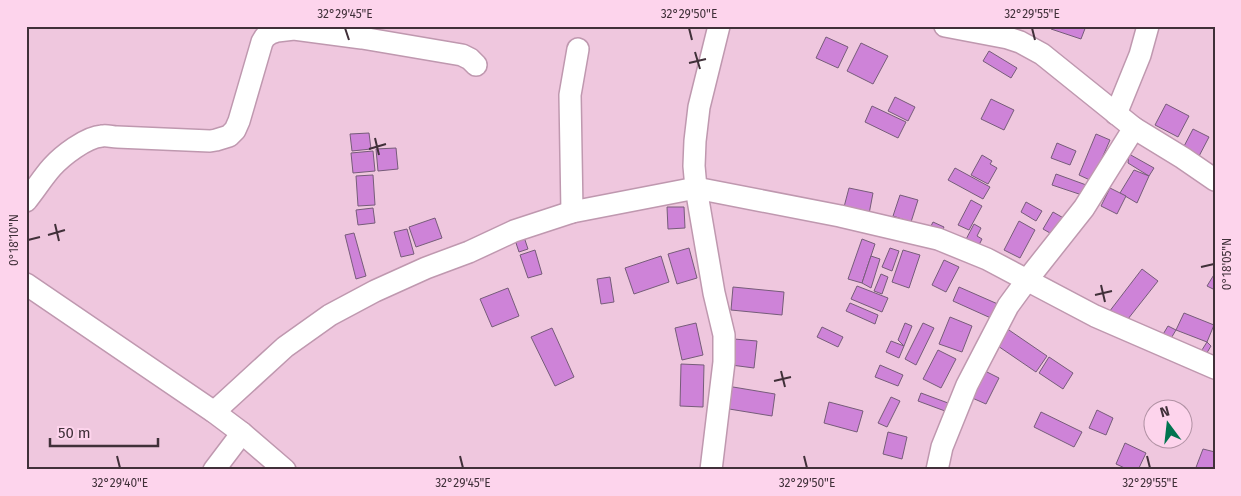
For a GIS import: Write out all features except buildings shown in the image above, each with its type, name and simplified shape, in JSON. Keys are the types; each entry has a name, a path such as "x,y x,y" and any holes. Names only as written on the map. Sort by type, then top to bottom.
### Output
{"street":[{"path":"712,470 725,347 696,188 694,166 699,107 719,26"},
{"path":"945,26 1008,38 1042,54 1134,128 1215,180"},
{"path":"1116,114 1140,55 1148,26"},
{"path":"26,201 52,166 74,149 96,137 210,141 229,136 235,130 239,121 262,42 266,37 277,31 294,29 362,38 462,55 470,58 476,64"},
{"path":"572,212 570,95 578,49"},
{"path":"937,470 942,447 967,385 1008,306 1084,208 1134,128"},
{"path":"214,412 285,347 330,316 375,291 514,231 572,212 696,188 840,216 938,239 971,252 1095,316 1215,368"},
{"path":"26,284 214,412 285,470"},
{"path":"214,470 242,434"}]}
